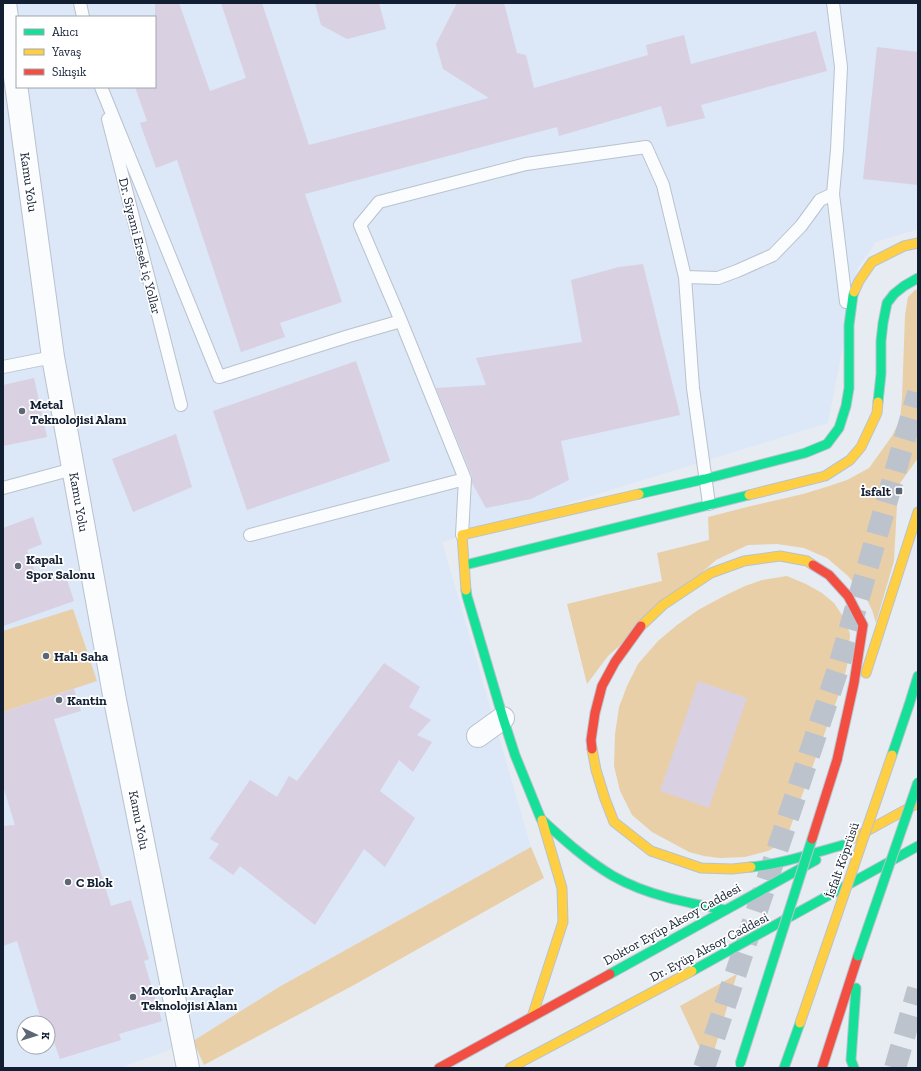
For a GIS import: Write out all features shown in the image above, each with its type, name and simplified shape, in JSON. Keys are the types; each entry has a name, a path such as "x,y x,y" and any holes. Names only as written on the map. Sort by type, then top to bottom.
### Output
{"main road":[{"path":"532,1017 563,922 562,888 541,819 515,755 502,718 468,596 462,535 706,479 806,453 827,444 838,428 846,406 849,388 849,325 853,295 859,281 872,262 904,246 918,243"},
{"path":"465,565 825,476 837,469 850,460 861,446 877,413 881,374 881,341 887,303 894,294 918,278"},
{"path":"739,1067 918,512"},
{"path":"837,760 854,683 863,625 848,596 829,575 807,561 780,556 744,561 711,573 663,605 640,627 615,662 602,686 595,714 591,740 596,770 604,799 614,822 651,851 701,868 732,869 762,866 843,844"},
{"name":"İsfalt Köprüsü","path":"784,1068 918,676"},
{"path":"823,1066 858,956 918,782"},
{"name":"Doktor Eyüp Aksoy Caddesi","path":"439,1068 918,803"},
{"path":"541,819 574,849 613,876 637,887 675,900 726,910"},
{"name":"Dr. Eyüp Aksoy Caddesi","path":"510,1068 786,920 918,846"},
{"path":"854,1068 852,1060 858,956"}],"street":[{"name":"Kamu Yolu","path":"5,3 16,84"},
{"name":"Kamu Yolu","path":"17,88 53,357 115,700 188,1068"},
{"path":"478,736 502,718"}],"lane":[{"path":"80,3 83,16"},
{"path":"833,3 841,67 837,150 833,194 849,325"},
{"path":"100,88 219,377 401,321"},
{"name":"Dr. Siyami Ersek iç Yollar","path":"100,88 181,405"},
{"path":"462,535 465,479 360,224 379,202 526,164 646,146 663,185 685,277 693,388 709,504"},
{"path":"685,277 718,278 773,255 802,226 820,200 833,194"},
{"path":"3,367 53,357"},
{"path":"3,488 73,469"},
{"path":"250,535 465,479"}],"shaded area":[{"path":"3,3 918,3 918,229 876,242 858,267 828,423 442,542 531,847 279,987 193,1041 120,1068 3,1068"},
{"path":"918,289 918,458 898,486 894,561 876,623 866,598 848,576 827,558 804,548 777,544 748,545 716,560 608,656 587,684 567,604 662,581 657,553 709,540 708,517 826,487 847,480 869,468 892,436 900,420 905,315 908,297"},
{"path":"787,576 822,593 834,603 844,618 850,634 848,661 843,683 785,842 768,851 745,857 720,858 689,852 652,832 632,815 620,791 614,766 615,734 619,707 638,664 658,641 677,625 698,610 745,586 762,580"},
{"name":"Halı Saha","path":"73,609 97,681 3,712 3,631"},
{"path":"531,847 544,878 354,985 204,1065 193,1041 279,987"},
{"path":"737,974 709,1068 680,1006"}],"building":[{"path":"155,3 179,3 210,91 246,78 221,3 262,3 309,145 489,98 443,69 436,44 457,3 504,3 517,53 526,55 534,88 648,55 646,45 684,35 691,64 816,31 827,71 701,105 705,118 667,127 661,106 559,136 557,127 305,194 342,302 280,323 285,337 241,352 177,160 156,168 140,123 147,121 135,88 156,88"},
{"path":"315,3 379,3 386,29 347,39 321,25"},
{"path":"877,47 918,52 918,185 863,179"},
{"path":"643,264 680,415 561,441 569,480 531,499 486,508 472,483 472,476 436,388 486,385 476,358 582,342 571,280 619,267"},
{"path":"356,361 390,461 247,510 213,411"},
{"name":"Metal Teknolojisi Alanı","path":"34,378 47,437 3,446 3,385"},
{"path":"176,434 192,487 133,512 112,459"},
{"name":"Kapalı Spor Salonu","path":"33,517 42,544 27,550 39,583 65,574 74,601 3,626 3,528"},
{"path":"384,663 420,687 409,707 431,720 417,735 432,742 413,772 399,760 380,791 415,818 385,867 364,849 315,925 240,866 233,875 209,858 219,844 210,839 250,780 277,797 289,776 297,781"},
{"path":"698,681 747,698 709,808 660,791"},
{"name":"C Blok","path":"74,689 81,711 54,719 111,906 131,900 149,959 144,961 162,1021 119,1034 121,1040 60,1059 56,1048 56,1015 40,1015 17,941 3,946 3,826 15,825 3,786 3,712"}],"tunnel":[{"path":"704,1068 839,666 918,393"},
{"path":"895,1068 918,989"}],"traffic: fast":[{"path":"878,402 881,374 881,341 887,303 894,294 918,278"},
{"path":"639,494 705,479 805,453 827,444 839,428 846,406 849,388 849,325 854,292"},
{"path":"465,565 749,495"},
{"path":"466,590 515,755 541,819"},
{"path":"909,705 918,676"},
{"path":"892,755 909,705"},
{"path":"858,956 918,782"},
{"path":"541,819 584,856 603,870 626,883 668,898 726,910"},
{"path":"740,1064 812,839"},
{"path":"751,867 786,861 843,845"},
{"path":"692,971 918,846"},
{"path":"610,974 816,860"},
{"path":"854,1068 851,1060 856,988"},
{"path":"784,1068 800,1023"}],"traffic: slow":[{"path":"854,292 859,281 872,262 904,246 918,243"},
{"path":"749,495 825,476 850,460 861,447 877,413 878,402"},
{"path":"466,590 462,535 639,494"},
{"path":"866,673 918,512"},
{"path":"641,626 663,605 711,573 744,561 780,556 807,561 813,565"},
{"path":"592,749 596,770 614,822 651,851 701,868 732,869 751,867"},
{"path":"800,1023 892,755"},
{"path":"854,838 918,803"},
{"path":"532,1017 563,922 562,888 542,820"},
{"path":"510,1068 692,971"}],"traffic: jam":[{"path":"813,565 829,575 848,596 863,625 854,683 837,760"},
{"path":"592,749 591,740 595,713 602,686 615,662 641,626"},
{"path":"812,839 837,760"},
{"path":"822,1068 858,956"},
{"path":"439,1068 610,974"}],"place":[{"name":"Metal Teknolojisi Alanı","path":"22,411"},
{"name":"İsfalt","path":"899,491"},
{"name":"Kapalı Spor Salonu","path":"18,566"},
{"name":"Halı Saha","path":"46,656"},
{"name":"Kantin","path":"59,700"},
{"name":"C Blok","path":"68,882"},
{"name":"Motorlu Araçlar Teknolojisi Alanı","path":"133,997"}]}
